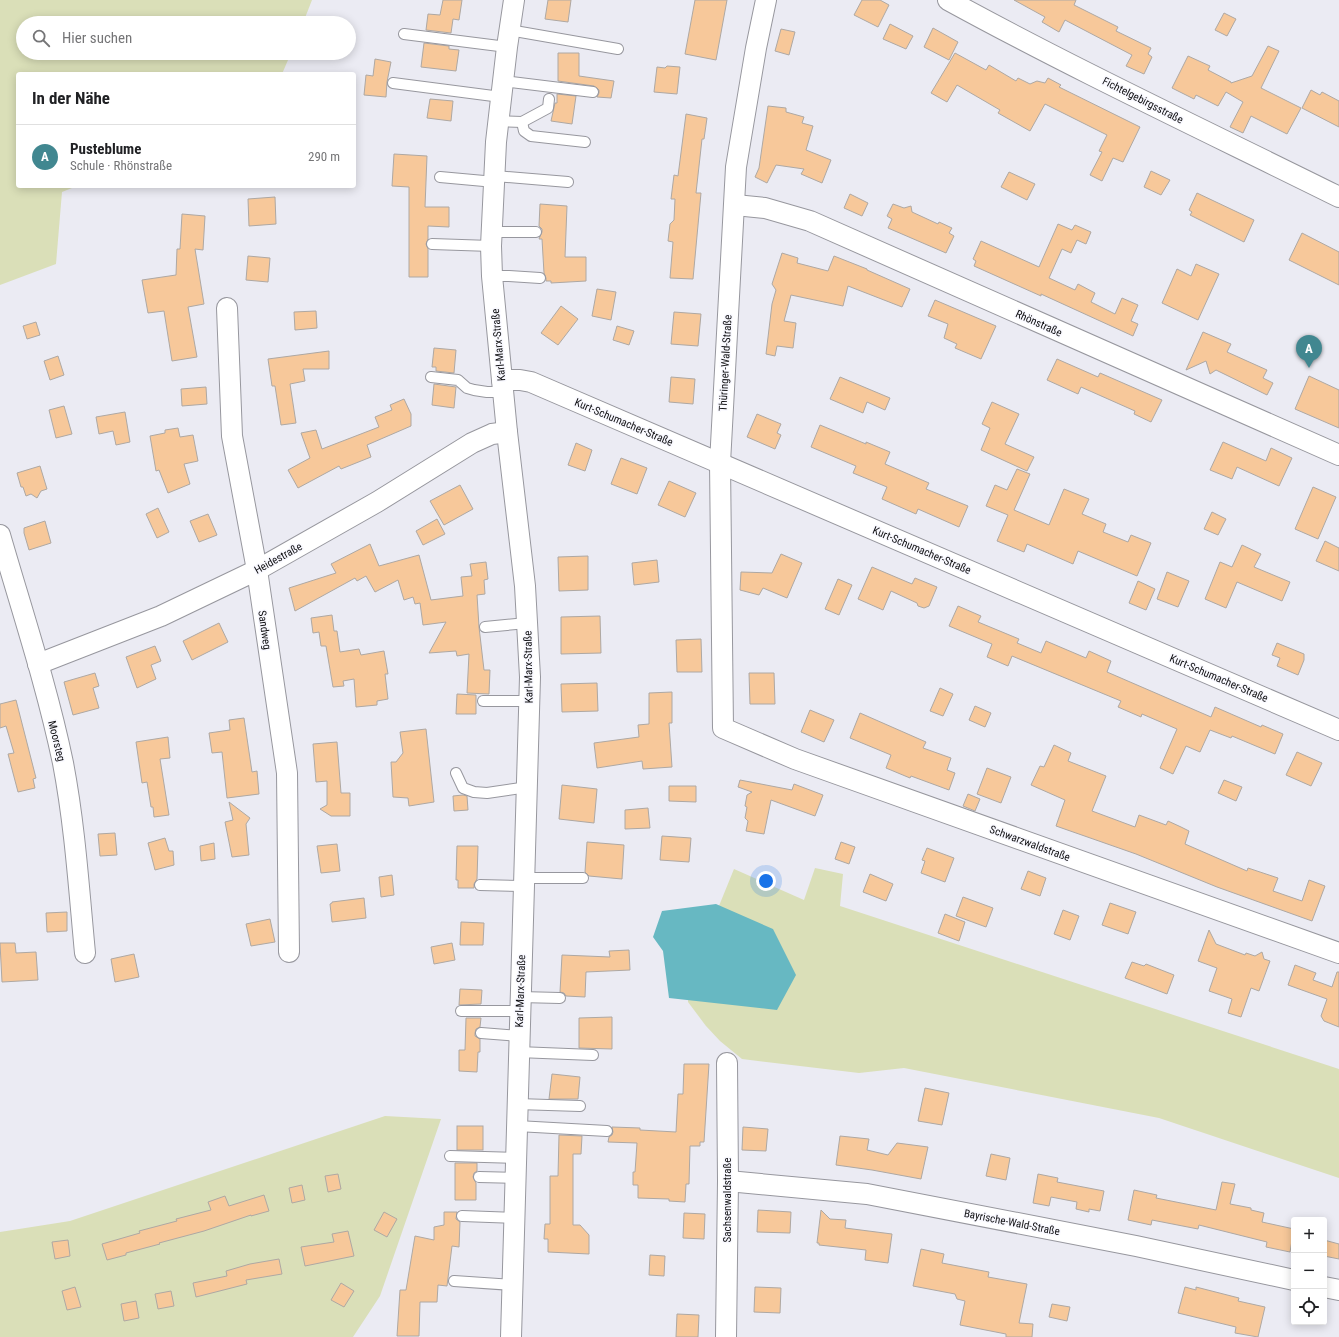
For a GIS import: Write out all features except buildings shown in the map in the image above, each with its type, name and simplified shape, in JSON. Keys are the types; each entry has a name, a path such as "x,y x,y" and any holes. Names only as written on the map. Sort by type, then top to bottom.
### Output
{"street":[{"name":"Karl-Marx-Straße","path":"511,1337 523,882 528,787 530,702 525,586 502,386 492,276 492,239 498,121 514,0"},
{"name":"Thüringer-Wald-Straße","path":"724,728 720,462 736,167 756,48 766,0"},
{"name":"Fichtelgebirgsstraße","path":"948,0 1156,107 1339,197"},
{"name":"Rhönstraße","path":"734,205 765,208 810,221 1339,455"},
{"name":"Sandweg","path":"227,308 232,436 257,570 287,772 289,952"},
{"name":"Kurt-Schumacher-Straße","path":"502,386 520,380 531,382 720,462 1339,730"},
{"name":"Heidestraße","path":"38,664 161,616 257,570 377,502 472,443 492,434 507,432"},
{"name":"Moorsteg","path":"0,535 38,664 63,763 74,837 85,953"},
{"name":"Schwarzwaldstraße","path":"724,728 795,759 1339,953"},
{"name":"Sachsenwaldstraße","path":"726,1337 728,1181 727,1063"},
{"name":"Bayrische-Wald-Straße","path":"728,1181 867,1194 1128,1245 1291,1279"},
{"path":"1327,1288 1339,1290"}],"lane":[{"path":"404,34 508,38 618,48"},
{"path":"393,83 593,92"},
{"path":"498,121 522,122 548,108 549,98"},
{"path":"522,122 524,131 531,136 584,142"},
{"path":"440,177 568,182"},
{"path":"432,244 492,239 536,232"},
{"path":"492,276 540,278"},
{"path":"431,377 458,380 467,388 486,392 502,386"},
{"path":"485,627 527,623"},
{"path":"483,701 530,702"},
{"path":"456,773 463,788 474,792 487,793 528,787"},
{"path":"480,885 583,878"},
{"path":"461,1011 560,998"},
{"path":"481,1033 519,1044 593,1055"},
{"path":"517,1104 580,1106"},
{"path":"517,1126 607,1131"},
{"path":"450,1156 516,1158"},
{"path":"479,1177 515,1178"},
{"path":"462,1216 514,1218"},
{"path":"454,1281 512,1285"}],"green space":[{"path":"0,0 312,0 306,16 16,16 16,60 288,60 283,72 16,72 16,188 72,188 62,192 56,264 0,285"},
{"path":"815,868 843,874 840,906 1339,1069 1339,1178 1159,1118 904,1068 859,1073 742,1059 720,1041 706,1026 688,1002 688,982 734,869 804,900"},
{"path":"385,1116 441,1119 380,1296 353,1337 0,1337 0,1232 70,1221"}],"water":[{"path":"716,904 773,929 796,975 777,1010 669,998 663,951 653,937 662,911"}],"place":[{"name":"Pusteblume","path":"1309,368"}]}
